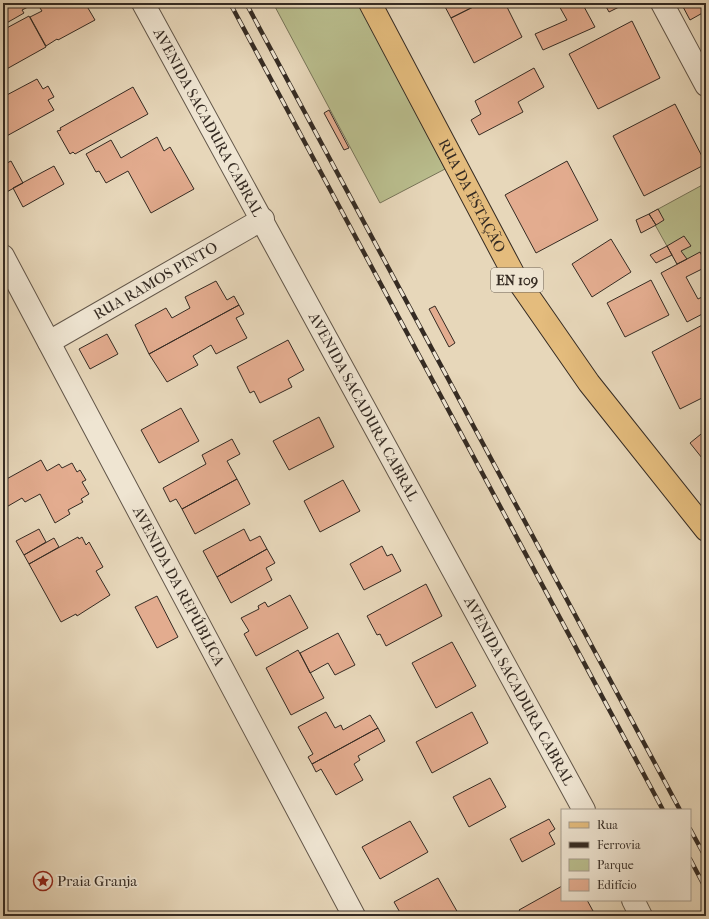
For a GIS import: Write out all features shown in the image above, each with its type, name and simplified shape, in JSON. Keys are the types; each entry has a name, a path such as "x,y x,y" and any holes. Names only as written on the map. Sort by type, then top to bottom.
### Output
{"main road":[{"name":"RUA DA ESTAÇÃO","path":"370,3 514,275 589,383 706,530"}],"street":[{"name":"AVENIDA SACADURA CABRAL","path":"143,3 583,809"},
{"path":"662,3 706,85"},
{"name":"RUA RAMOS PINTO","path":"49,342 262,220"},
{"name":"AVENIDA DA REPÚBLICA","path":"3,256 354,916"},
{"path":"634,901 641,916"}],"green space":[{"path":"273,3 358,3 445,169 380,203"},
{"path":"706,183 706,250 677,264 649,214"}],"building":[{"path":"3,3 28,3 30,6 22,10 24,13 3,25"},
{"path":"48,3 85,3 95,20 46,46 30,17 42,11 40,8"},
{"path":"443,3 481,3 451,18"},
{"path":"481,3 505,3 522,37 474,63 451,18"},
{"path":"582,3 595,27 543,50 535,34 567,20 558,4"},
{"path":"604,3 627,3 609,12"},
{"path":"681,3 706,3 706,11 690,20"},
{"path":"29,16 46,47 3,71 3,30"},
{"path":"632,21 660,78 598,109 569,54"},
{"path":"534,68 544,87 518,102 523,112 479,135 471,120 481,114 475,101"},
{"path":"37,79 43,89 48,86 54,97 48,100 54,110 3,138 3,97"},
{"path":"133,87 148,114 75,154 73,152 70,154 57,131"},
{"path":"675,104 706,164 644,196 613,136"},
{"path":"329,110 349,148 344,150 324,113"},
{"path":"157,137 164,151 170,147 194,189 151,213 128,171 106,183 99,171 96,172 86,154 111,140 121,158"},
{"path":"3,139 7,147 3,149"},
{"path":"11,161 23,183 3,194 3,165"},
{"path":"567,161 598,220 536,253 505,195"},
{"path":"54,166 64,184 23,207 13,188"},
{"path":"658,209 664,220 656,225 649,214"},
{"path":"649,214 656,225 641,233 636,220"},
{"path":"684,236 691,246 681,251 687,259 677,264 667,246"},
{"path":"611,239 631,272 592,297 572,264"},
{"path":"667,246 672,255 656,263 650,255"},
{"path":"700,252 706,267 686,277 698,299 706,295 706,312 687,322 661,273"},
{"path":"651,280 669,315 625,337 607,303"},
{"path":"216,281 227,300 234,296 239,305 149,354 135,325 166,308 172,318 190,308 185,297"},
{"path":"239,305 244,314 236,318 247,338 216,354 211,345 193,356 198,365 167,382 149,354"},
{"path":"435,306 455,343 449,347 429,309"},
{"path":"706,323 706,396 680,409 652,352"},
{"path":"107,334 118,354 90,369 79,349"},
{"path":"288,340 304,370 288,379 292,387 260,403 254,391 250,393 237,367"},
{"path":"181,408 199,441 159,463 141,430"},
{"path":"319,417 334,447 289,470 273,441"},
{"path":"706,430 706,463 690,443"},
{"path":"232,439 240,454 227,461 237,479 182,509 176,499 170,502 163,488 206,464 202,455"},
{"path":"41,460 47,471 59,464 62,468 72,463 77,472 80,470 86,480 82,482 89,494 81,499 83,502 68,510 70,514 55,523 40,494 25,502 22,498 3,509 3,481"},
{"path":"237,479 250,504 195,534 182,509"},
{"path":"343,480 360,511 320,532 304,501"},
{"path":"39,529 46,542 24,555 16,541"},
{"path":"244,529 250,541 260,536 267,549 217,577 203,551"},
{"path":"78,537 79,539 82,537 86,545 89,542 103,567 96,571 110,595 77,616 76,614 61,622 29,564"},
{"path":"54,538 59,547 29,564 24,555"},
{"path":"382,546 387,556 392,554 401,571 364,590 350,564"},
{"path":"267,549 275,563 266,568 272,580 231,603 217,577"},
{"path":"426,584 442,616 386,646 380,634 377,635 367,616"},
{"path":"290,595 308,628 256,656 244,634 249,631 241,618 259,609 258,606 265,602 268,607"},
{"path":"157,596 178,637 157,648 135,607"},
{"path":"338,633 355,665 335,675 328,663 310,673 300,653"},
{"path":"452,642 476,686 436,708 412,663"},
{"path":"298,650 324,698 291,715 266,668"},
{"path":"326,712 335,728 341,725 343,730 370,715 378,728 312,764 308,757 313,754 298,727"},
{"path":"472,712 488,743 432,773 416,742"},
{"path":"378,728 385,741 358,756 360,760 354,764 363,780 336,795 321,769 316,772 312,764"},
{"path":"490,778 506,807 469,827 453,797"},
{"path":"549,819 555,829 549,833 555,844 522,862 510,839"},
{"path":"410,821 428,852 380,879 362,847"},
{"path":"438,878 458,913 453,916 402,916 394,902"},
{"path":"561,887 561,901 588,901 593,911 584,916 523,916 519,910"}],"railway":[{"path":"230,3 662,809"},
{"path":"246,3 679,809"},
{"path":"691,831 706,858"},
{"path":"691,861 706,889"}],"place":[{"name":"Praia Granja","path":"43,881"}]}
